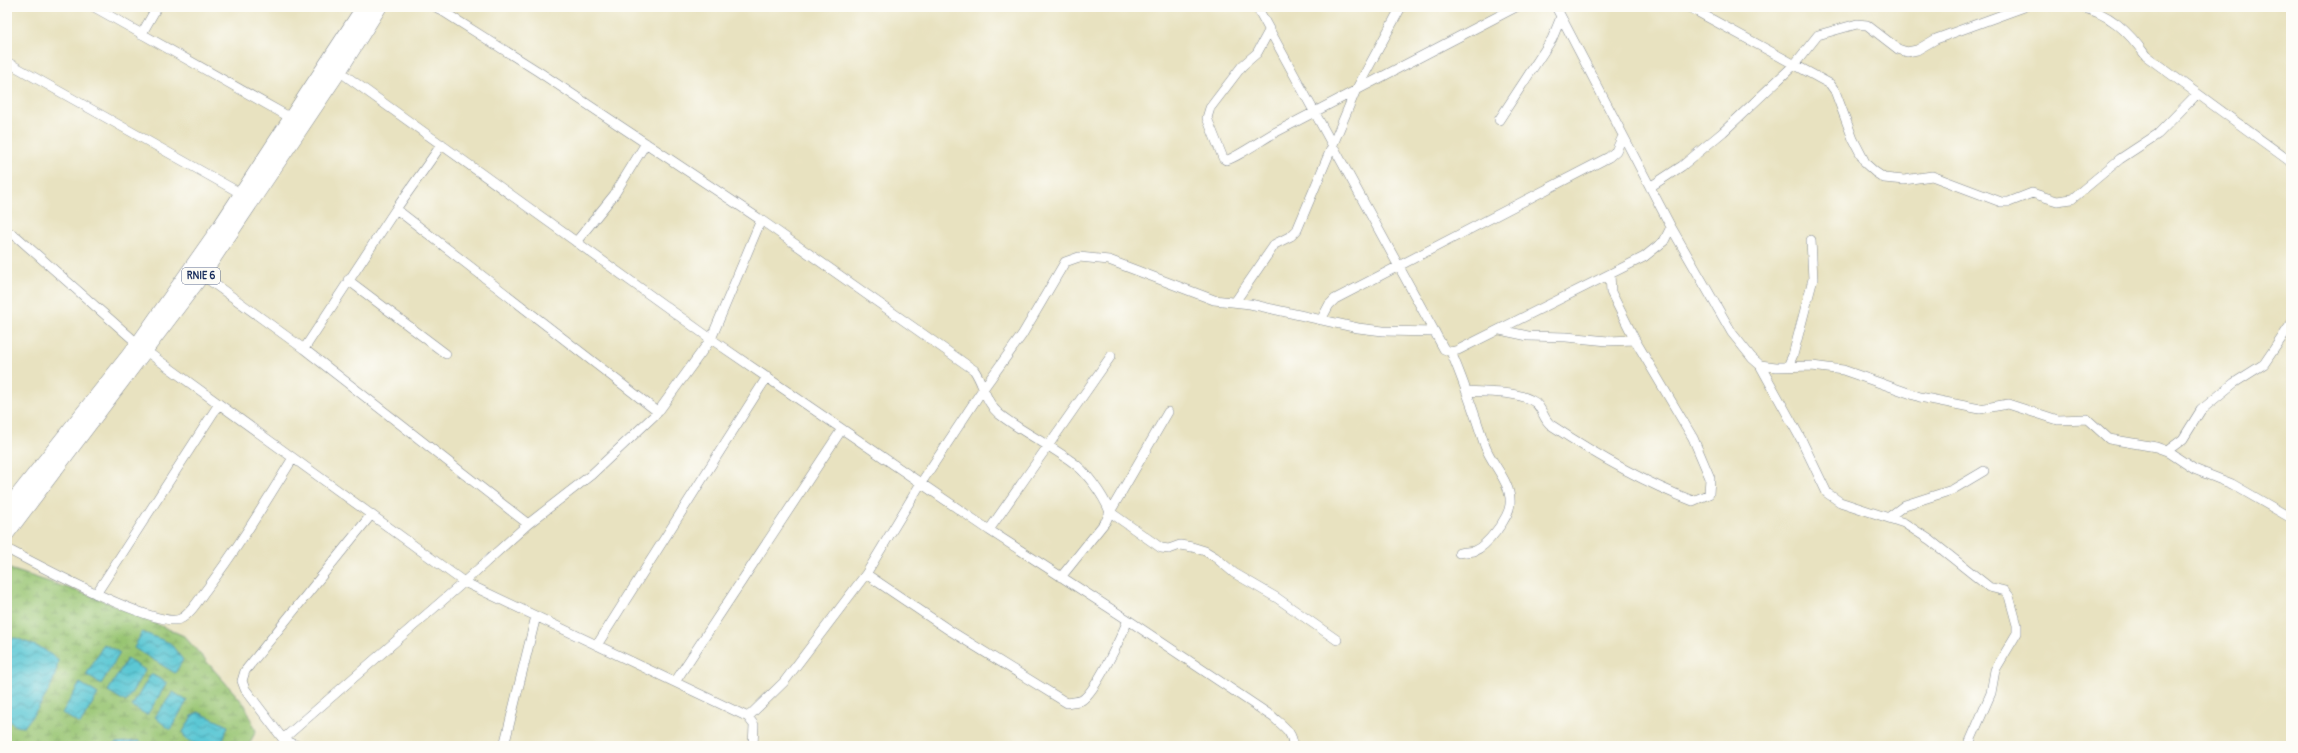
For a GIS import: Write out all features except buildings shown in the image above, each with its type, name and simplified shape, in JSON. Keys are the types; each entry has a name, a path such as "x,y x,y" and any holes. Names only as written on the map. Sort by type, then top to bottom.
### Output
{"main road":[{"name":"RNIE 6","path":"7,532 142,347 364,7"},
{"name":"RNIE 6","path":"7,509 202,275 339,71 379,7"}],"street":[{"path":"94,7 141,35 291,118"},
{"path":"141,35 157,7"},
{"path":"436,7 539,72 761,220 964,362 979,377 987,401 999,413 1047,446 1073,461 1103,497 1110,512 1161,548 1169,549 1180,545 1192,547 1215,557 1234,573 1277,598 1337,640"},
{"path":"1257,7 1444,349 1451,352 1468,391 1486,447 1509,491 1510,504 1508,514 1488,541 1475,550 1459,553"},
{"path":"1235,302 1275,244 1291,236 1297,230 1355,92 1401,7"},
{"path":"1269,30 1257,53 1242,66 1210,108 1207,118 1223,158 1229,160 1258,141 1316,113 1516,7"},
{"path":"1556,7 1671,227 1732,333 1752,358 1760,364 1802,441 1827,493 1840,502 1904,523 1930,540 1989,588 2005,591 2009,596 2017,625 2017,633 1995,670 1991,693 1968,746"},
{"path":"1689,7 1822,80 1835,91 1853,139 1866,164 1884,178 1904,180 1932,176 2001,202 2009,202 2032,193 2058,201 2072,199 2120,159 2158,134 2197,94"},
{"path":"1650,187 1682,166 1723,132 1794,65 1818,35 1831,30 1857,24 1867,25 1879,32 1889,43 1907,52 1917,50 1936,39 2024,7"},
{"path":"2080,7 2095,9 2117,24 2133,37 2146,56 2291,162"},
{"path":"1499,120 1552,38 1561,17"},
{"path":"7,62 242,194"},
{"path":"339,71 767,378 989,530 1128,620 1273,717 1287,729 1293,739 1293,746"},
{"path":"1321,320 1329,305 1335,300 1609,157 1616,151 1623,136"},
{"path":"576,242 614,195 646,143"},
{"path":"304,350 348,280 442,144"},
{"path":"396,209 658,412"},
{"path":"284,739 464,582 528,524 591,475 658,412 711,339 761,220"},
{"path":"1451,352 1500,330 1655,250 1664,241 1671,227"},
{"path":"7,231 17,237 142,347 464,582 748,717 754,725 753,746"},
{"path":"1788,366 1793,355 1813,279 1810,240"},
{"path":"748,717 784,682 866,574 922,483 983,389 1022,335 1065,262 1071,258 1109,260 1214,300 1235,302 1383,331 1435,332"},
{"path":"1468,391 1516,395 1532,400 1541,408 1547,422 1615,466 1693,501 1706,497 1709,494 1711,487 1710,478 1693,438 1635,340 1611,292 1610,274"},
{"path":"202,275 304,350 528,524"},
{"path":"348,280 446,354"},
{"path":"2166,452 2183,439 2201,410 2234,383 2264,364 2291,324"},
{"path":"1500,330 1528,336 1566,337 1608,342 1635,340"},
{"path":"989,530 1110,356"},
{"path":"1760,364 1776,367 1812,366 1843,370 1920,397 1949,404 1980,409 2008,404 2058,420 2088,419 2109,439 2156,447 2194,469 2232,484 2291,518"},
{"path":"597,645 767,378"},
{"path":"96,594 219,404"},
{"path":"1061,577 1106,521 1168,412"},
{"path":"675,682 842,429"},
{"path":"7,549 96,594 166,621 180,619 196,604 235,552 293,458"},
{"path":"1889,517 1905,505 1952,490 1984,471"},
{"path":"298,746 284,739 245,689 242,681 245,671 371,515"},
{"path":"866,574 949,630 1067,703 1081,701 1089,694 1117,645 1128,620"},
{"path":"504,746 536,616"}],"green space":[{"path":"7,568 95,597 184,636 245,705 256,731 248,746 15,746 7,741"}],"water":[{"path":"142,632 170,643 183,660 175,673 134,648"},
{"path":"16,638 43,649 58,660 54,678 46,695 24,727 16,726 7,718 7,639"},
{"path":"104,644 120,653 101,684 86,675"},
{"path":"127,659 145,670 126,702 108,691"},
{"path":"151,674 167,683 147,715 132,706"},
{"path":"80,683 98,694 80,724 62,713"},
{"path":"173,692 187,701 170,730 155,717"},
{"path":"198,712 228,726 221,746 199,746 185,738 183,732 192,716"},
{"path":"138,741 150,746 113,746 115,743"}]}
